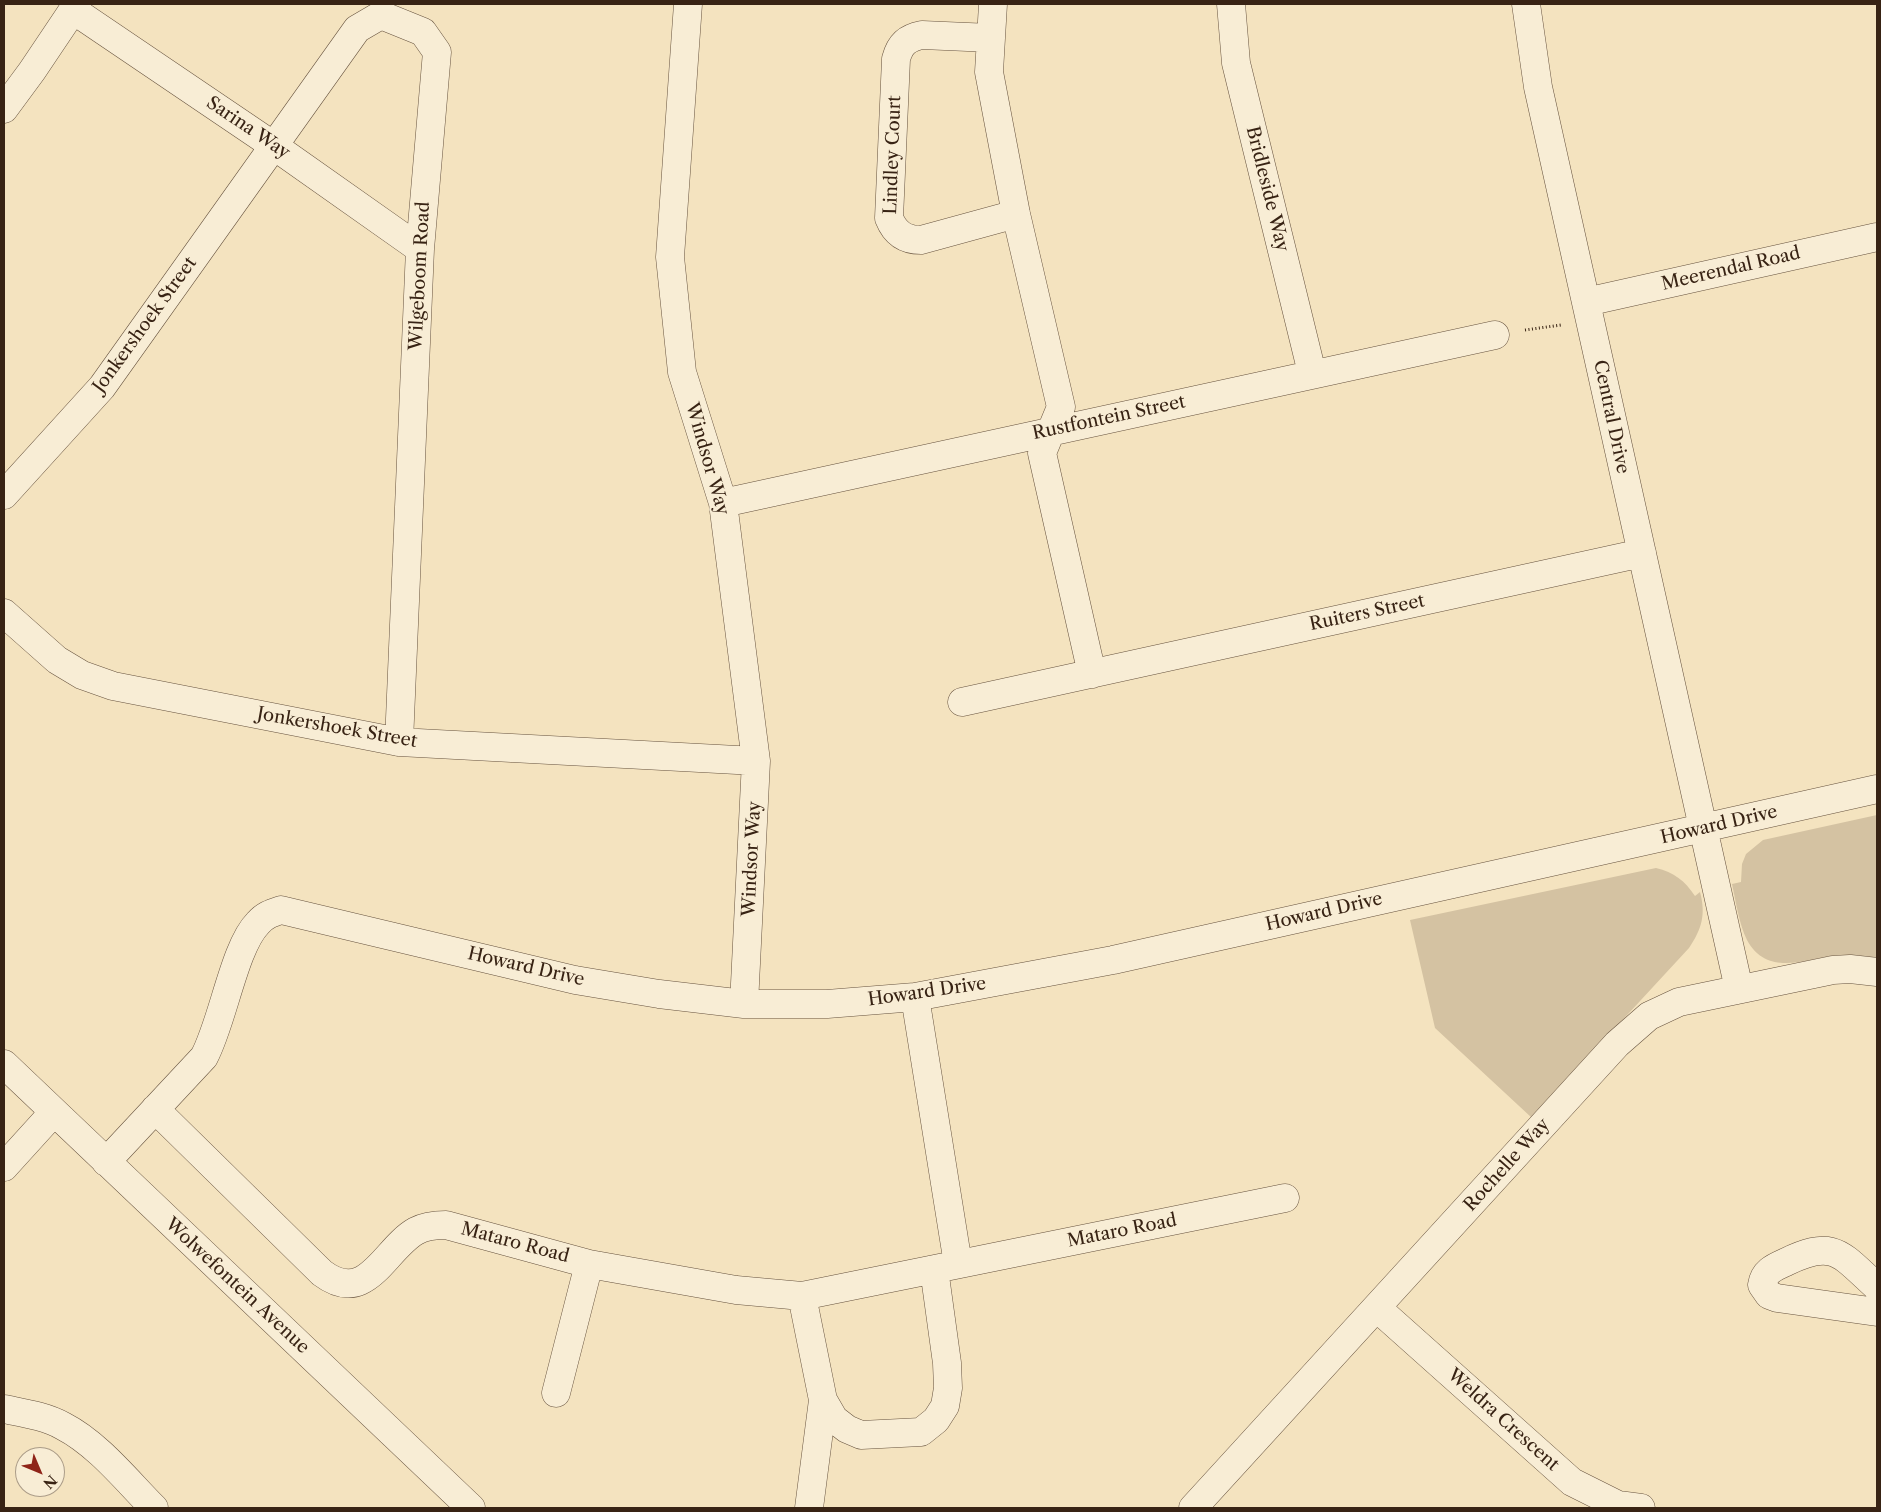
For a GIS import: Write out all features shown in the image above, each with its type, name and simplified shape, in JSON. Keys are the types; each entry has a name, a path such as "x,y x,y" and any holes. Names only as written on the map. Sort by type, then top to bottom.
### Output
{"street":[{"name":"Windsor Way","path":"688,4 670,257 682,372 723,503 756,761 744,1004"},
{"path":"993,4 989,72 1016,214 1061,407 1042,453 1092,674"},
{"name":"Bridleside Way","path":"1231,4 1236,63 1312,373"},
{"name":"Central Drive","path":"1526,4 1538,87 1703,829"},
{"path":"4,109 75,7"},
{"name":"Sarina Way","path":"75,7 420,249"},
{"name":"Wilgeboom Road","path":"274,146 357,29 381,15 423,32 437,52 420,249 399,742"},
{"name":"Lindley Court","path":"991,38 922,35 904,42 898,50 889,218 899,233 913,240 921,240 1016,214"},
{"name":"Jonkershoek Street","path":"4,495 102,387 274,146"},
{"name":"Meerendal Road","path":"1586,302 1877,237"},
{"name":"Rustfontein Street","path":"723,503 1495,334"},
{"name":"Ruiters Street","path":"962,702 1642,553"},
{"name":"Jonkershoek Street","path":"4,613 57,660 82,675 114,686 399,742 756,761"},
{"name":"Howard Drive","path":"106,1162 204,1057 213,1041 241,954 256,924 268,914 281,910 575,980 659,994 744,1004 827,1004 915,997 1113,960 1877,790"},
{"path":"1703,829 1739,990"},
{"name":"Rochelle Way","path":"1193,1508 1617,1044 1649,1016 1679,1002 1833,970 1850,968 1877,972"},
{"path":"802,1296 824,1400 834,1419 846,1430 861,1435 920,1432 936,1420 945,1406 948,1388 946,1267 915,997"},
{"name":"Wolwefontein Avenue","path":"4,1064 471,1508"},
{"name":"Mataro Road","path":"155,1109 322,1273 339,1282 349,1284 368,1278 414,1232 434,1225 456,1227 589,1264 736,1290 802,1296 1285,1198"},
{"path":"4,1167 53,1112"},
{"path":"1877,1287 1838,1253 1828,1250 1815,1250 1801,1254 1771,1269 1763,1277 1762,1284 1769,1295 1777,1298 1877,1312"},
{"path":"556,1393 589,1264"},
{"name":"Weldra Crescent","path":"1377,1308 1572,1482 1618,1505 1641,1508"},
{"path":"809,1508 824,1400"},
{"path":"4,1408 63,1426 93,1447 154,1508"}],"path":[{"path":"1495,334 1570,324"}],"shaded area":[{"path":"1877,815 1877,959 1842,955 1785,963 1774,962 1764,958 1755,951 1747,940 1742,927 1732,884 1741,882 1742,864 1746,854 1763,840"},
{"path":"1656,868 1679,878 1695,896 1700,892 1703,914 1700,928 1689,948 1532,1118 1435,1028 1410,920"}]}
